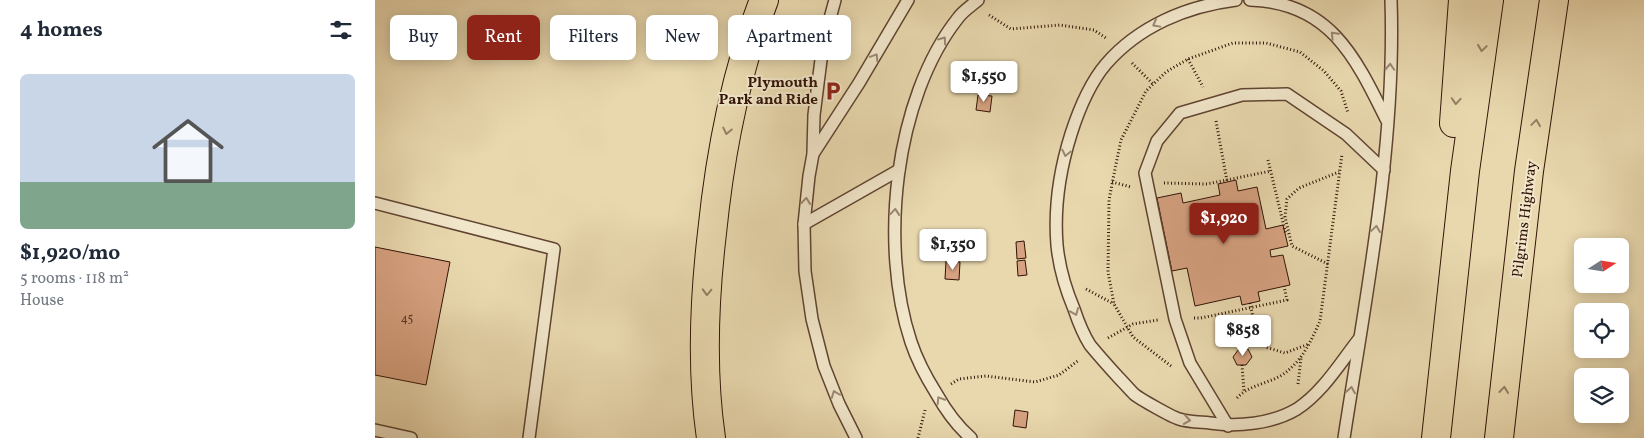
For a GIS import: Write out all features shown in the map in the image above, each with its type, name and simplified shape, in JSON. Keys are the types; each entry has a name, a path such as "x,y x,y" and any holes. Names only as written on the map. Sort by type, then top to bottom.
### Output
{"highway":[{"path":"711,438 707,408 704,342 707,276 714,210 723,149 736,89 752,30 764,0"},
{"path":"1440,392 1448,193 1463,0"},
{"path":"1436,438 1465,171 1489,0"},
{"name":"Pilgrims Highway","path":"1499,438 1529,171 1554,0"}],"lane":[{"path":"835,0 823,44 814,115 813,154 804,224 805,272 812,319 824,366 855,438"},
{"path":"813,154 863,76 908,0"},
{"path":"1236,0 1198,7 1167,18 1145,31 1129,42 1105,65 1088,90 1066,148 1058,196 1057,246 1068,293 1089,343 1105,363 1136,396 1179,419 1228,426 1274,418 1295,410 1318,391 1359,339"},
{"path":"1250,0 1284,4 1305,11 1325,25 1357,63 1387,120"},
{"path":"1344,438 1384,170 1391,54 1391,0"},
{"path":"971,438 943,405 924,374 911,341 897,270 895,220 899,170 909,122 921,84 937,48 959,16 976,2"},
{"path":"1228,426 1190,363 1178,328 1145,173 1157,141 1180,113 1242,95 1287,94 1346,134 1384,170"},
{"path":"804,224 899,170"},
{"path":"375,203 554,249 529,438"},
{"path":"375,430 411,438"}],"path":[{"path":"976,2 1011,29 1060,25 1094,30 1120,50 1153,84"},
{"path":"1176,370 1133,337 1115,304 1108,262 1109,200 1121,140 1146,90 1166,72 1188,59 1233,43 1266,43 1300,52 1324,71 1341,91 1349,116 1339,172 1320,321 1310,344 1301,358 1282,374 1244,391 1237,398"},
{"path":"1269,160 1291,246 1327,264"},
{"path":"1112,182 1131,187 1162,183 1207,184 1271,172"},
{"path":"1287,234 1285,216 1287,199 1299,188 1339,172"},
{"path":"1086,289 1115,304"},
{"path":"1250,303 1256,332 1265,347 1285,353 1310,344"},
{"path":"1243,349 1245,340 1256,332"},
{"path":"1242,365 1244,391"}],"building":[{"path":"978,95 992,96 990,112 976,110"},
{"path":"1236,180 1238,191 1257,187 1266,229 1283,225 1288,246 1270,250 1271,257 1283,255 1290,285 1258,292 1260,301 1242,305 1240,296 1195,306 1187,268 1172,271 1157,198 1181,193 1183,203 1220,195 1218,184"},
{"path":"1024,241 1026,258 1017,259 1016,242"},
{"path":"375,247 450,262 426,385 375,375"},
{"path":"1025,260 1027,275 1018,276 1017,261"},
{"path":"946,261 960,262 959,280 945,279"},
{"path":"1239,349 1248,349 1252,357 1246,365 1237,365 1233,357"},
{"path":"1015,410 1028,412 1026,428 1013,426"}],"place":[{"name":"Plymouth Park and Ride","path":"833,91"}]}
